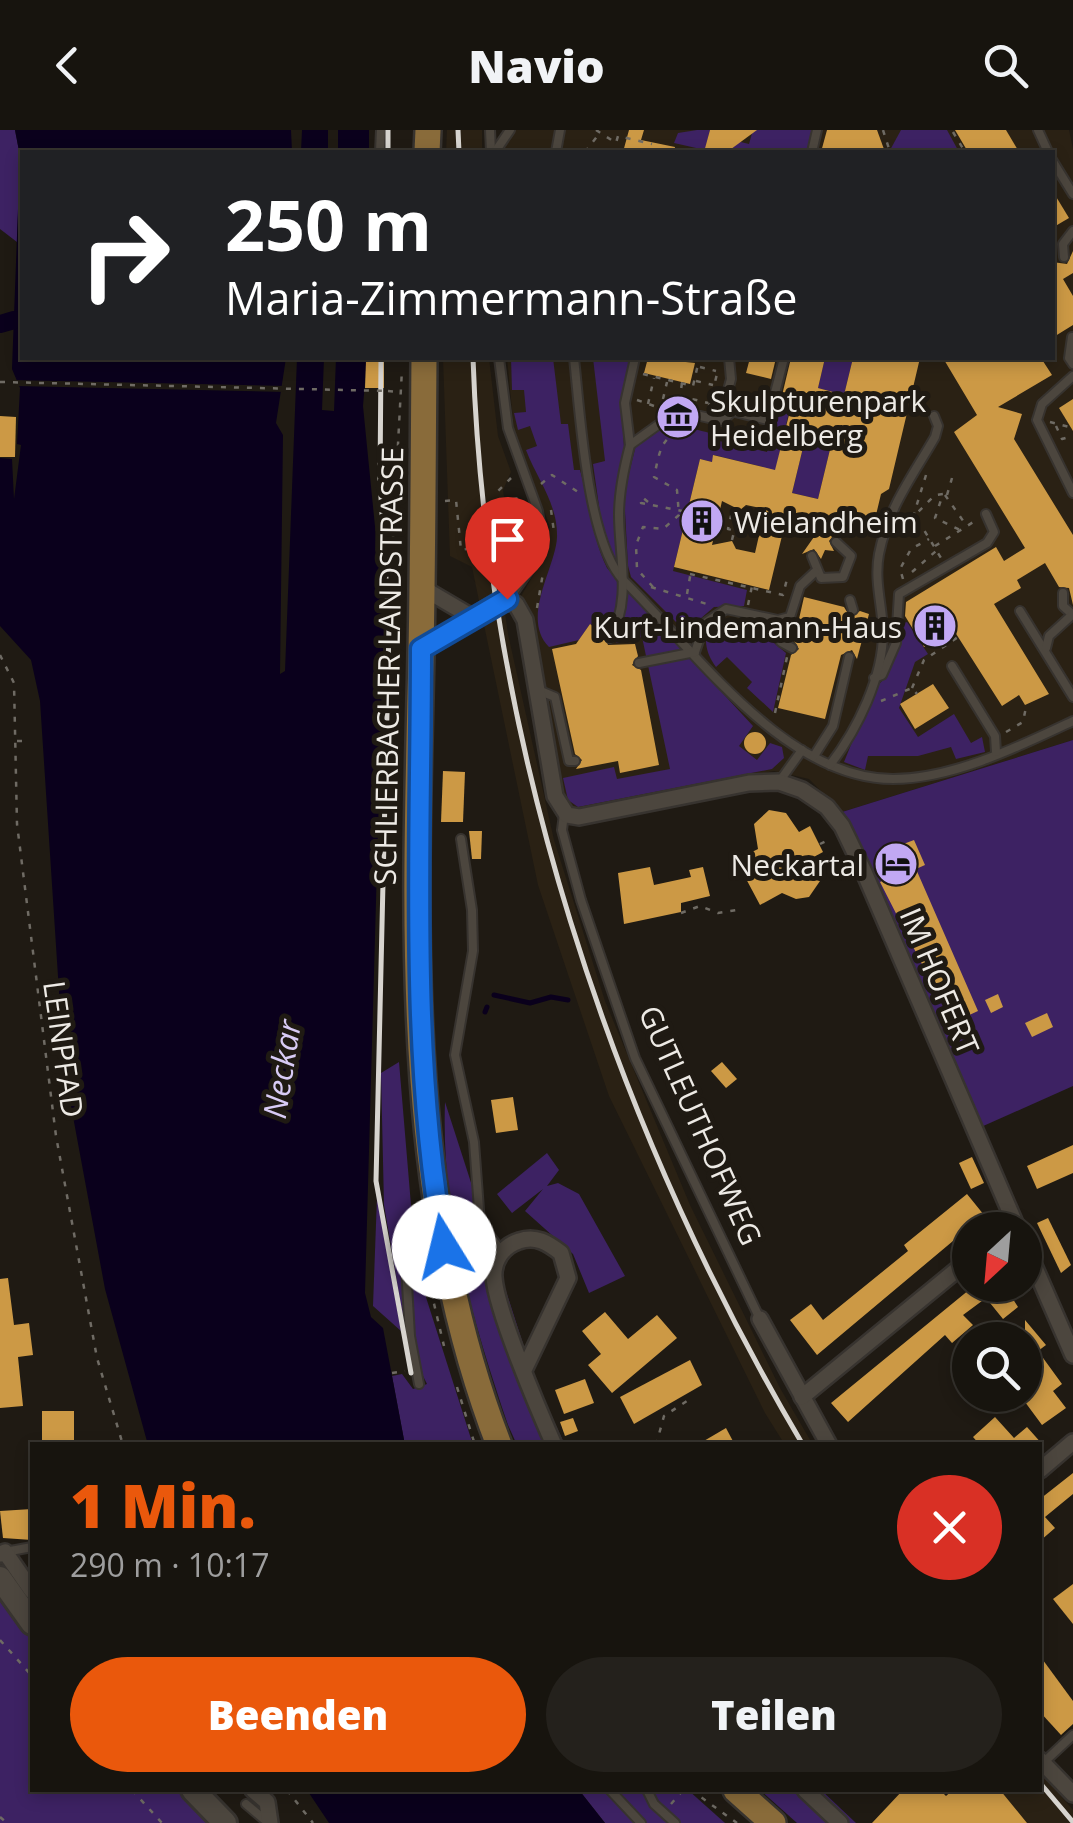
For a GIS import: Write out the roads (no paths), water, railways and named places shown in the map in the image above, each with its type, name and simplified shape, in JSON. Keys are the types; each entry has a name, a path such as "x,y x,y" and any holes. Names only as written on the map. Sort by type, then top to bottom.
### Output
{"main road":[{"name":"SCHLIERBACHER LANDSTRASSE","path":"424,360 410,590 421,649 419,1014 437,1209 461,1329 499,1442"},
{"path":"0,1578 30,1619"},
{"path":"195,1792 226,1823"},
{"path":"738,1792 773,1823"}],"street":[{"path":"410,590 472,617"},
{"path":"421,649 498,600 510,599 523,614 556,796 564,814 579,817 749,782 779,782"},
{"name":"IM HOFERT","path":"779,782 817,799 842,826 1007,1212"},
{"path":"524,1370 564,1291 568,1266 561,1253 535,1239 521,1240 502,1252 495,1265 494,1282 524,1370 553,1442"},
{"path":"802,1397 952,1274"},
{"path":"1042,1284 1073,1356"},
{"name":"GUTLEUTHOFWEG","path":"760,1318 827,1442"},
{"path":"1042,1468 1073,1442"},
{"path":"2,1553 30,1589"},
{"path":"1042,1763 1073,1794"},
{"path":"807,1792 840,1823"},
{"path":"249,1797 267,1802 269,1823"}],"lane":[{"path":"495,150 510,130"},
{"path":"1055,165 1073,194"},
{"path":"1064,257 1064,239 1073,231"},
{"path":"1072,338 1069,358 1073,364"},
{"path":"499,360 505,415 542,537 536,560 510,599"},
{"path":"574,360 583,452 602,543 628,585 771,729 830,764 864,776 894,779 950,768 1073,720"},
{"path":"610,638 628,585 619,511 630,445 626,396 635,360"},
{"path":"729,360 730,380 723,409 768,420 783,360"},
{"path":"1073,376 1042,404 1037,416 1073,492"},
{"path":"630,445 662,422 665,408 722,420 733,411"},
{"path":"830,764 849,740 874,678 883,634 877,566 889,515 936,438 934,416"},
{"path":"874,678 882,675 896,643 899,594 991,540 994,528 986,514"},
{"path":"815,572 832,580 848,572 851,556 836,542"},
{"path":"812,556 815,572"},
{"path":"695,652 705,623 719,611 778,620 790,616 800,586 815,572"},
{"path":"1046,648 1049,636 1072,615 1063,606 1063,593"},
{"path":"1020,611 1073,698"},
{"path":"778,620 779,638 791,648"},
{"path":"639,663 695,652"},
{"path":"814,756 833,726 849,657"},
{"path":"952,666 995,736 996,752"},
{"path":"535,690 546,690 555,697 569,761 574,760"},
{"path":"779,782 802,750"},
{"name":"GUTLEUTHOFWEG","path":"564,814 562,830 578,889 635,1058 760,1318"},
{"path":"461,839 474,930 472,964 456,1030 456,1064 474,1142 480,1223 502,1252"},
{"path":"419,1384 410,1336 404,1232 413,1218 437,1209"},
{"path":"2,1553 30,1548"},
{"path":"1042,1761 1073,1735"},
{"path":"612,1792 641,1823"},
{"path":"649,1792 663,1813 676,1823"}],"water":[{"path":"15,130 291,130 292,150 20,150 20,156"},
{"path":"302,130 328,130 328,150 301,150"},
{"path":"338,130 369,130 369,150 338,150"},
{"name":"Neckar","path":"20,156 20,360 286,360 276,423 283,435 280,674 285,671 297,360 324,360 322,410 334,411 336,360 367,360 363,406 384,617 365,1293 371,1317 383,1328 404,1442 147,1442 105,1289 64,1068 40,701 31,660 0,626 0,458 12,459 14,499 21,445 17,444 20,388 12,369"},
{"path":"308,1792 581,1792 605,1823 329,1823"}],"waterway":[{"path":"0,324 14,320"},
{"path":"494,995 530,1003 551,997 568,1000"},
{"path":"485,1012 487,1007"}],"railway":[{"path":"388,130 388,150"},
{"path":"458,130 459,150"},
{"path":"381,360 380,481 389,627 376,1181 411,1373"},
{"path":"473,360 483,500 503,642 532,783 570,921 617,1058 672,1191 734,1320 801,1442"},
{"path":"1042,1785 1073,1822"}],"place":[{"name":"Skulpturenpark Heidelberg","path":"678,417"},
{"name":"Wielandheim","path":"702,521"},
{"name":"Kurt-Lindemann-Haus","path":"935,626"},
{"name":"Neckartal","path":"896,864"}]}
